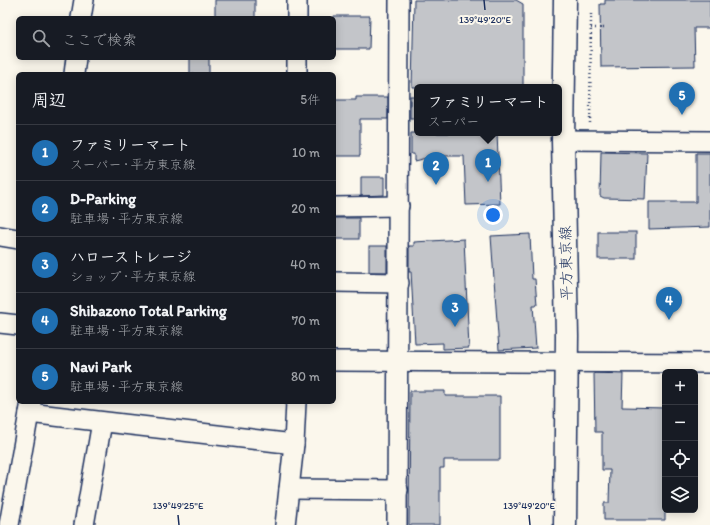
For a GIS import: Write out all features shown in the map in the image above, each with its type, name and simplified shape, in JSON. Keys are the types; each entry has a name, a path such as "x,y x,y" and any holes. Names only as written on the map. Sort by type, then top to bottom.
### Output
{"main road":[{"name":"平方東京線","path":"564,0 563,140 567,362 565,525"}],"street":[{"path":"81,16 84,0"},
{"path":"297,0 297,16"},
{"path":"396,525 398,490 399,0"},
{"path":"74,72 76,60"},
{"path":"297,60 297,72"},
{"path":"563,140 710,141"},
{"path":"336,207 399,206"},
{"path":"0,236 16,239"},
{"path":"336,282 398,283"},
{"path":"0,323 16,325"},
{"path":"336,361 398,360 710,363"},
{"path":"285,525 294,444 296,404"},
{"path":"0,524 9,525 30,407 102,422 294,444"},
{"path":"84,525 102,422"},
{"path":"289,489 398,490"}],"path":[{"path":"591,14 590,123 592,127"},
{"path":"591,28 607,28"}],"building":[{"path":"215,0 255,0 255,16 215,16"},
{"path":"414,0 516,0 523,4 523,84 414,84 414,87 412,87"},
{"path":"605,0 710,0 710,28 694,28 695,66 601,67 600,4 605,4"},
{"path":"336,16 370,16 369,49 336,49"},
{"path":"190,60 209,60 209,72 190,72"},
{"path":"410,96 414,96 414,118 410,118"},
{"path":"356,97 388,97 388,119 360,119 360,156 336,156 336,100 356,100"},
{"path":"411,133 414,133 414,136 497,136 500,204 466,205 464,156 435,156 414,161 414,154 411,154"},
{"path":"601,152 647,153 645,199 604,198 600,196"},
{"path":"696,153 710,153 710,227 649,229 649,202 696,202"},
{"path":"361,177 384,177 384,195 361,196"},
{"path":"336,218 359,218 359,239 336,239"},
{"path":"598,232 636,232 636,259 598,259"},
{"path":"530,234 532,279 535,279 537,305 533,305 536,348 499,350 491,236"},
{"path":"464,239 469,348 443,349 443,343 415,344 411,272 409,272 409,246 414,246 414,242"},
{"path":"369,246 387,246 387,272 369,272"},
{"path":"594,373 623,374 622,407 662,408 662,513 665,513 665,520 604,520 604,503 609,503 610,470 602,470 602,432 595,432"},
{"path":"410,391 445,391 445,396 500,396 500,460 444,460 444,468 440,468 440,525 409,525"}],"place":[{"name":"Navi Park","path":"682,115"},
{"name":"ファミリーマート","path":"488,182"},
{"name":"D-Parking","path":"436,185"},
{"name":"Shibazono Total Parking","path":"669,320"},
{"name":"ハローストレージ","path":"455,327"}]}
